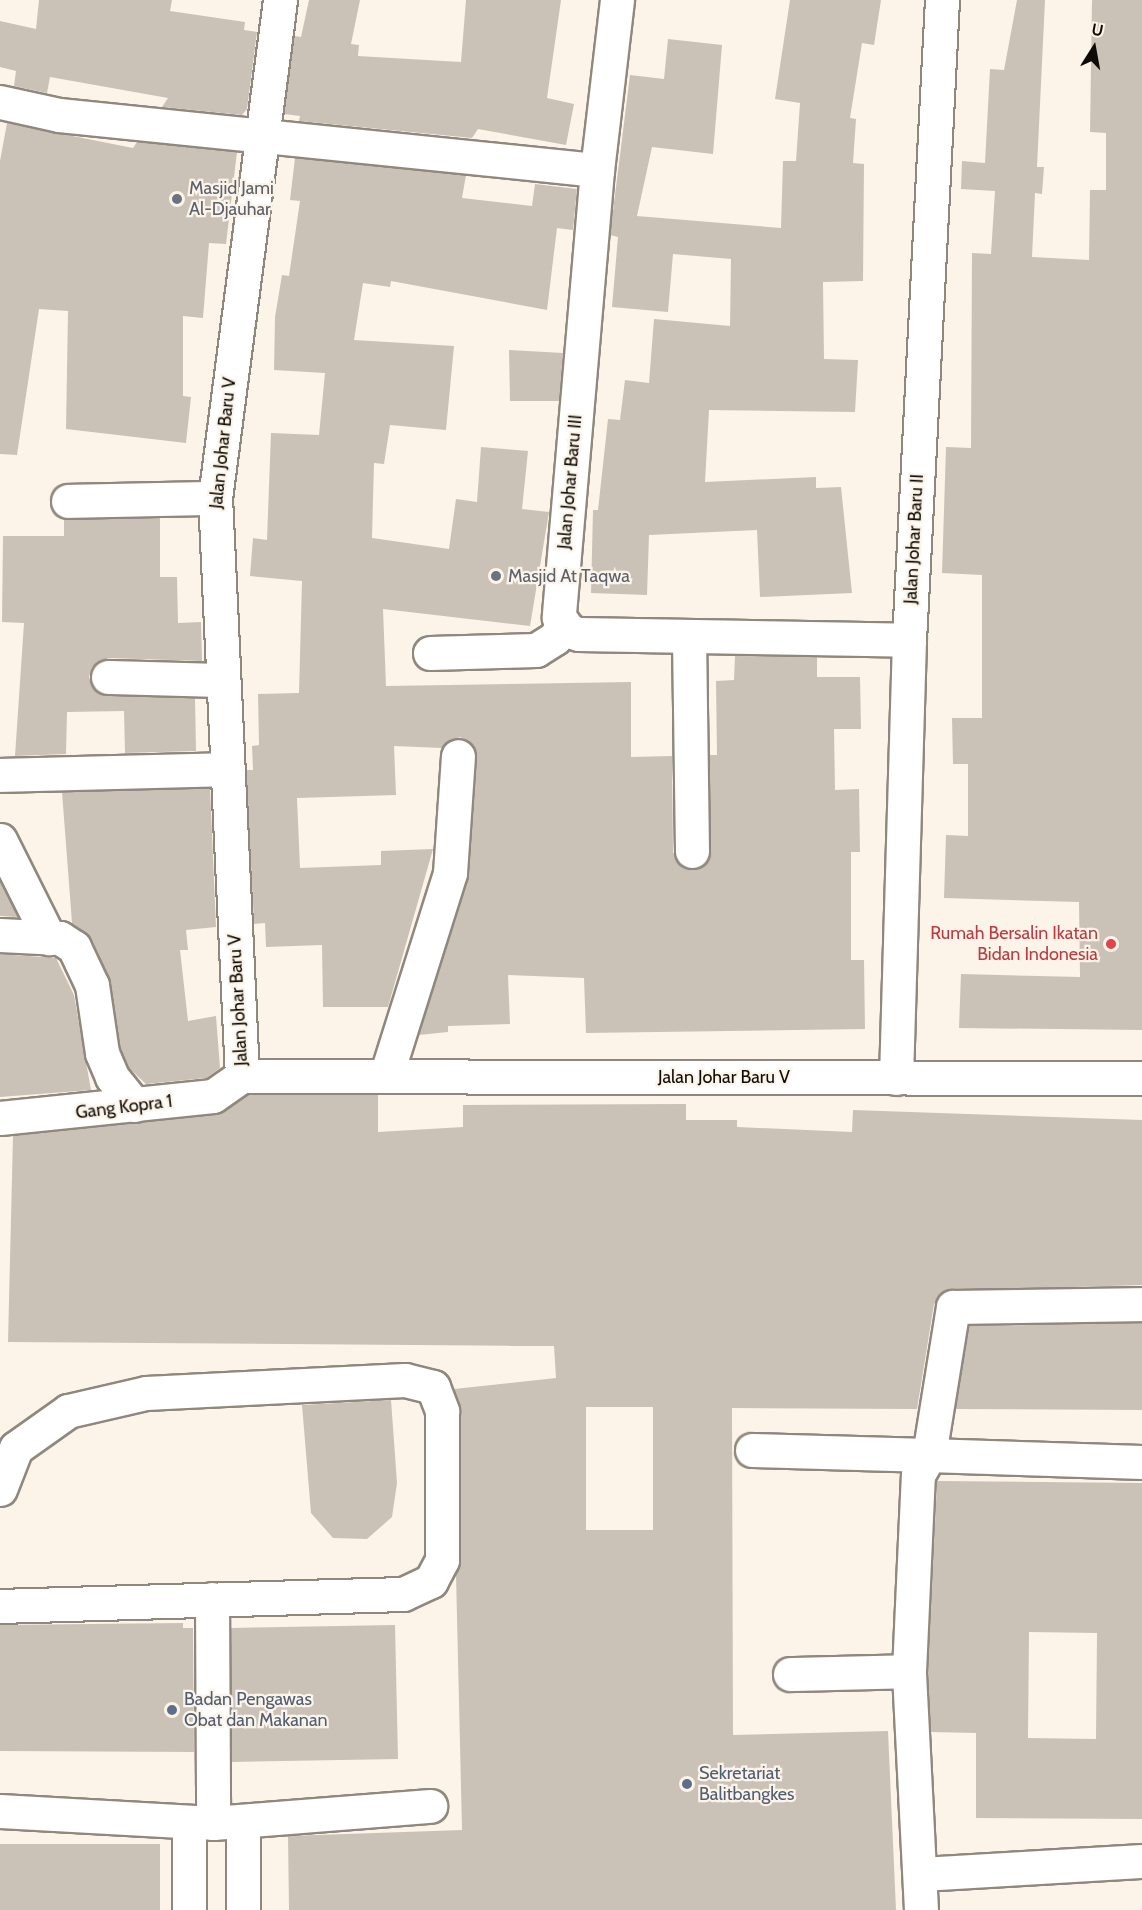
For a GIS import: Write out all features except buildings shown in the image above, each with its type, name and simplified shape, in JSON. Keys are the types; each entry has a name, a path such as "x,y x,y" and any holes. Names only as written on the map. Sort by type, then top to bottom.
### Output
{"street":[{"name":"Jalan Johar Baru V","path":"280,0 215,498 225,769 242,1076 1142,1078"},
{"name":"Jalan Johar Baru III","path":"562,624 558,610 597,171 617,0"},
{"name":"Jalan Johar Baru II","path":"896,1078 909,640 942,0"},
{"path":"0,102 59,115 597,171"},
{"path":"68,501 215,498"},
{"path":"430,653 536,650 555,638 562,624 579,634 909,640"},
{"path":"689,636 692,851"},
{"path":"108,676 222,680"},
{"path":"386,1076 450,873 458,756"},
{"path":"0,775 225,769"},
{"path":"0,840 49,938"},
{"path":"0,935 49,938 74,947 92,985 102,1053 112,1077 135,1105"},
{"name":"Gang Kopra 1","path":"0,1118 213,1095 242,1076"},
{"path":"921,1910 921,1874 909,1671 918,1475 929,1455 953,1307 1142,1304"},
{"path":"0,1489 16,1448 68,1411 146,1393 405,1380 433,1387 441,1410 442,1560 431,1581 403,1594 0,1606"},
{"path":"752,1450 1142,1462"},
{"path":"212,1599 215,1822 243,1910"},
{"path":"790,1674 909,1671"},
{"path":"0,1811 215,1822 430,1806"},
{"path":"189,1910 215,1822"},
{"path":"921,1874 1142,1861"}],"place":[{"name":"Masjid Jami Al-Djauhar","path":"177,199"},
{"name":"Masjid At Taqwa","path":"496,576"},
{"name":"Rumah Bersalin Ikatan Bidan Indonesia","path":"1111,944"},
{"name":"Badan Pengawas Obat dan Makanan","path":"172,1710"},
{"name":"Sekretariat Balitbangkes","path":"687,1784"}]}
